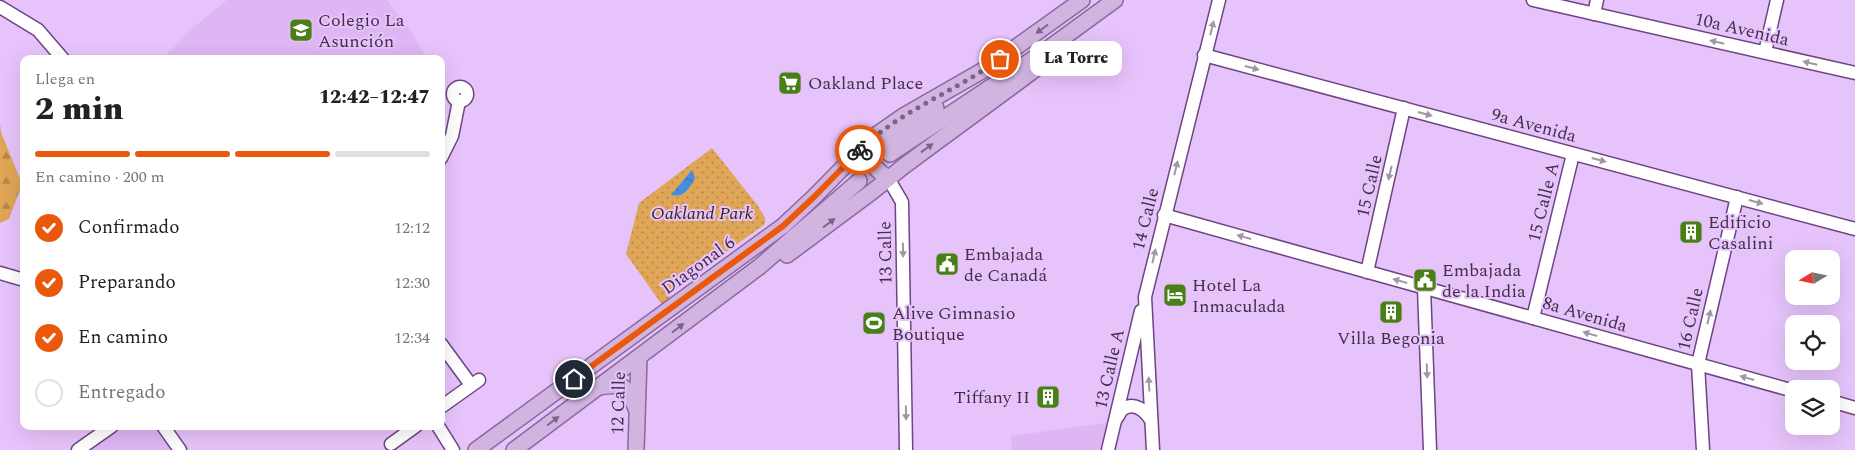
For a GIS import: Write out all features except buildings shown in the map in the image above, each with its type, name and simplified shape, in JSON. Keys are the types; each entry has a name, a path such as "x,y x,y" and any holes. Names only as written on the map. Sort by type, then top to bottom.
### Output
{"main road":[{"name":"Diagonal 6","path":"476,450 780,228 814,197 872,138 905,115 969,80 1082,0"},
{"path":"890,154 1044,51 1114,0"},
{"path":"759,268 786,256 1037,68 1044,51"},
{"path":"888,178 874,166 872,156 874,149 964,90 969,80"},
{"path":"514,450 759,268 859,181"},
{"name":"12 Calle","path":"636,450 639,358"},
{"path":"560,390 616,384 629,392 637,411"}],"street":[{"name":"14 Calle","path":"1153,450 1144,297 1219,0"},
{"name":"10a Avenida","path":"1533,0 1855,73"},
{"path":"1594,14 1597,0"},
{"path":"1765,52 1777,0"},
{"path":"0,7 38,30 60,55"},
{"name":"9a Avenida","path":"1204,56 1855,229"},
{"path":"445,150 452,136 459,101"},
{"name":"15 Calle","path":"1367,272 1404,108"},
{"name":"15 Calle A","path":"1532,318 1573,154"},
{"name":"13 Calle","path":"888,178 902,202 906,450"},
{"path":"873,191 884,188 890,190 902,202"},
{"name":"16 Calle","path":"1703,450 1698,364 1737,197"},
{"name":"8a Avenida","path":"1164,215 1785,388"},
{"path":"0,273 20,279"},
{"path":"1424,288 1430,450"},
{"name":"13 Calle A","path":"1108,450 1144,297"},
{"path":"1132,351 1135,344 1140,342 1146,343 1147,347"},
{"path":"445,349 475,383 445,404"},
{"path":"1840,404 1855,408"},
{"path":"1115,420 1123,409 1132,406 1139,407 1147,413 1151,420"},
{"path":"78,450 106,430"},
{"path":"166,430 180,450"},
{"path":"440,430 453,450"},
{"path":"391,444 399,431"}],"shaded area":[{"name":"Colegio La Asunción","path":"227,0 387,0 413,34 425,55 166,55 195,26"},
{"path":"1107,423 1100,450 1012,450 1011,436"},
{"path":"111,430 160,430 172,450 82,450"}],"green space":[{"path":"0,122 1,132 20,179 20,189 9,219 0,223"},
{"name":"Oakland Park","path":"712,148 758,206 765,218 765,224 675,289 663,306 626,254 639,203"}],"water":[{"path":"692,170 695,178 688,189 683,194 671,195"}],"tunnel":[{"path":"859,181 890,154"}],"way so far":[{"path":"860,150 893,122 969,80 1000,59"}],"place":[{"name":"Colegio La Asunción","path":"301,30"},
{"name":"La Torre","path":"1000,59"},
{"name":"Oakland Place","path":"790,83"},
{"name":"Edificio Casalini","path":"1691,232"},
{"name":"Embajada de Canadá","path":"947,264"},
{"name":"Embajada de la India","path":"1425,280"},
{"name":"Hotel La Inmaculada","path":"1175,295"},
{"name":"Villa Begonia","path":"1391,312"},
{"name":"Alive Gimnasio Boutique","path":"874,323"},
{"name":"Tiffany II","path":"1048,397"}],"route":[{"path":"574,379 783,226 860,150"}]}
